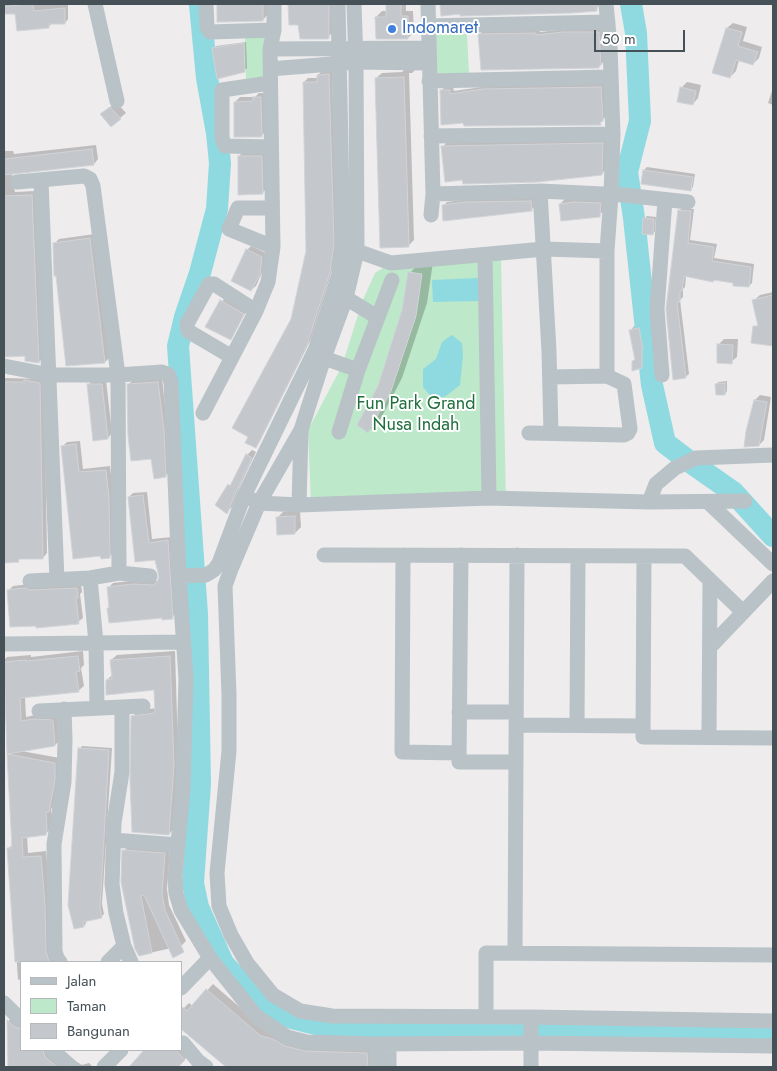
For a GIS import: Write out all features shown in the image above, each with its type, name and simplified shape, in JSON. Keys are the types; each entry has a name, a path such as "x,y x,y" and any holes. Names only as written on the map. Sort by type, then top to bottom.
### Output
{"street":[{"path":"94,4 117,101"},
{"path":"206,4 207,26 210,32 274,30"},
{"path":"203,413 256,310 268,282 273,247 270,49 274,30 274,4"},
{"path":"338,4 344,245 340,274 316,348 244,496 225,566 229,751 217,873 219,906 231,935 243,956 273,995 300,1011 332,1016 486,1017 531,1020 773,1021"},
{"path":"181,576 206,575 225,566 301,430 346,298 357,251 354,4"},
{"path":"428,4 433,194 431,215"},
{"path":"606,4 613,134 624,196 607,251 606,376"},
{"path":"428,26 608,22"},
{"path":"270,49 340,57 428,56"},
{"path":"271,147 225,146 222,138 222,90 340,57"},
{"path":"429,81 611,77"},
{"path":"431,136 613,134"},
{"path":"17,182 84,176 90,179 92,186 118,375 119,573"},
{"path":"41,181 57,580"},
{"path":"433,194 540,191 688,202"},
{"path":"540,191 550,377 551,433"},
{"path":"662,375 657,309 664,200"},
{"path":"272,208 238,208 228,229 273,247"},
{"path":"357,251 391,263 544,249 607,251"},
{"path":"485,255 490,498"},
{"path":"339,432 358,370 392,280"},
{"path":"232,357 188,331 186,324 209,284 214,284 256,310"},
{"path":"346,298 377,317"},
{"path":"324,358 358,370"},
{"path":"4,366 50,375 118,375 162,372 168,374 171,382 181,576 182,642 186,678 183,789 175,876 176,893 181,910 210,958 256,1016 286,1037 308,1042 382,1044 531,1041 773,1046"},
{"path":"529,434 624,435 630,429 624,384 606,376 550,377"},
{"path":"299,505 301,430"},
{"path":"649,502 656,484 675,468 690,461 773,455"},
{"path":"244,496 259,503 299,505 490,498 739,502"},
{"path":"708,502 773,564"},
{"path":"324,555 686,556 743,612"},
{"path":"403,555 402,752 459,752"},
{"path":"461,555 459,762 516,762"},
{"path":"515,953 517,555"},
{"path":"577,725 578,556"},
{"path":"644,556 643,736 773,738"},
{"path":"30,581 90,578 119,573 150,576"},
{"path":"90,578 96,643 97,708"},
{"path":"709,737 710,580"},
{"path":"710,647 773,581"},
{"path":"4,644 182,642"},
{"path":"39,710 143,706"},
{"path":"122,707 122,772 113,840 112,884 116,913 124,946 131,961"},
{"path":"59,961 55,951 54,844 64,782 66,739 64,710"},
{"path":"459,712 577,725 643,726"},
{"path":"113,840 178,845"},
{"path":"109,961 124,946"},
{"path":"486,1017 486,953 773,954"},
{"path":"182,987 210,958"},
{"path":"4,1003 20,1019"},
{"path":"531,1020 531,1067"},
{"path":"183,1043 198,1065"},
{"path":"377,1067 382,1044"},
{"path":"382,1044 389,1067"},
{"path":"53,1051 70,1067"},
{"path":"104,1067 120,1051"}],"green space":[{"path":"434,34 467,34 469,73 433,74"},
{"path":"245,36 267,36 268,79 246,79"},
{"name":"Fun Park Grand Nusa Indah","path":"501,258 506,503 311,504 308,430 342,366 362,302 375,273 391,263"}],"water":[{"path":"479,278 480,301 433,302 432,280"},
{"path":"452,335 462,343 463,356 460,385 446,396 434,400 423,387 423,369 436,359 442,342"}],"building":[{"path":"33,4 34,11 65,8 65,24 49,24 49,28 17,31 15,14 4,14 4,7"},
{"path":"217,4 263,4 263,21 217,22"},
{"path":"288,4 329,4 329,38 300,39 298,25 289,25"},
{"name":"Indomaret","path":"386,4 401,4 401,16 408,16 408,39 376,39 375,17 386,17"},
{"path":"440,4 597,4 597,11 441,16"},
{"path":"726,28 742,32 738,46 758,52 753,65 736,60 730,78 712,73"},
{"path":"563,32 599,32 601,65 599,68 481,70 478,34 536,33 536,35"},
{"path":"244,43 245,72 217,79 212,48"},
{"path":"329,74 334,244 330,272 307,345 256,448 245,443 248,437 232,428 291,319 306,251 303,82 317,82 317,75"},
{"path":"404,77 409,247 380,248 375,78"},
{"path":"601,87 603,121 600,122 601,125 464,126 463,123 441,125 440,90 450,90 450,94 483,89"},
{"path":"680,87 696,91 693,105 677,102"},
{"path":"253,97 261,97 262,137 234,137 234,102 253,101"},
{"path":"110,107 121,119 111,127 100,114"},
{"path":"603,143 602,175 537,182 463,184 462,180 445,182 441,146"},
{"path":"92,149 94,165 4,175 4,159"},
{"path":"238,156 262,156 263,194 238,195"},
{"path":"643,170 693,177 691,191 641,184"},
{"path":"32,195 39,363 25,361 25,356 4,357 4,196"},
{"path":"531,201 532,211 443,221 442,205 465,202"},
{"path":"574,202 601,203 600,217 561,221 559,204"},
{"path":"678,210 691,211 688,243 714,247 712,261 751,267 749,287 733,286 733,283 714,280 713,282 684,276 682,291 680,291 680,302 677,302 686,378 673,380 666,309"},
{"path":"643,218 654,219 653,235 642,234"},
{"path":"90,238 105,363 66,366 56,276 54,276 53,243"},
{"path":"246,249 262,257 260,274 251,291 231,281"},
{"path":"408,272 422,274 416,316 391,391 368,433 357,425 378,386 402,310"},
{"path":"773,295 773,346 751,343 753,326 758,326 752,300"},
{"path":"220,300 244,314 231,340 205,327"},
{"path":"639,328 643,349 642,368 632,371 632,361 635,360 629,330"},
{"path":"717,344 733,345 732,364 717,363"},
{"path":"24,380 40,383 43,559 18,559 19,562 4,563 4,382 24,382"},
{"path":"158,382 164,430 166,477 154,479 151,459 131,461 128,436 127,384"},
{"path":"725,383 725,395 716,395 715,384"},
{"path":"87,384 102,384 108,439 93,441"},
{"path":"754,400 767,402 759,446 744,447 746,431"},
{"path":"76,444 79,472 106,470 109,498 110,558 101,559 100,556 73,559 61,446"},
{"path":"246,454 252,458 227,514 215,505 228,484 230,486"},
{"path":"143,495 149,543 168,540 173,619 162,620 162,618 109,623 107,587 133,584 153,585 159,577 155,560 135,562 128,497"},
{"path":"295,516 295,534 277,535 276,517"},
{"path":"25,588 30,590 77,588 78,598 76,598 79,624 36,628 36,626 10,627 7,590"},
{"path":"78,656 80,671 76,672 79,692 20,698 21,721 34,719 53,720 55,746 7,754 4,662"},
{"path":"170,656 174,765 169,835 132,832 130,781 131,716 155,713 154,690 106,695 106,680 112,679 110,660"},
{"path":"78,748 109,750 100,908 102,918 83,922 84,927 74,929 68,905"},
{"path":"7,754 55,763 55,780 49,812 46,812 46,835 22,838 23,857 41,856 46,951 49,961 15,962 7,848 12,848"},
{"path":"122,850 165,853 162,894 165,910 184,952 173,958 144,895 141,896 152,953 139,956 135,949 121,882"},
{"path":"206,989 261,1036 273,1039 285,1046 305,1051 367,1053 368,1067 226,1067 182,1030 182,1007 187,1011"},
{"path":"7,1020 20,1029 20,1051 43,1051 45,1057 57,1067 8,1067"},
{"path":"143,1051 177,1051 185,1060 178,1067 129,1067"}],"waterway":[{"path":"631,4 636,33 640,121 627,172 634,218 652,385 665,443 733,492 773,536"},
{"path":"200,5 207,78 217,133 220,163 217,209 178,346 197,614 200,784 193,883 198,907 223,963 262,1007 292,1018 328,1027 773,1028"}],"place":[{"name":"Indomaret","path":"392,29"}]}
